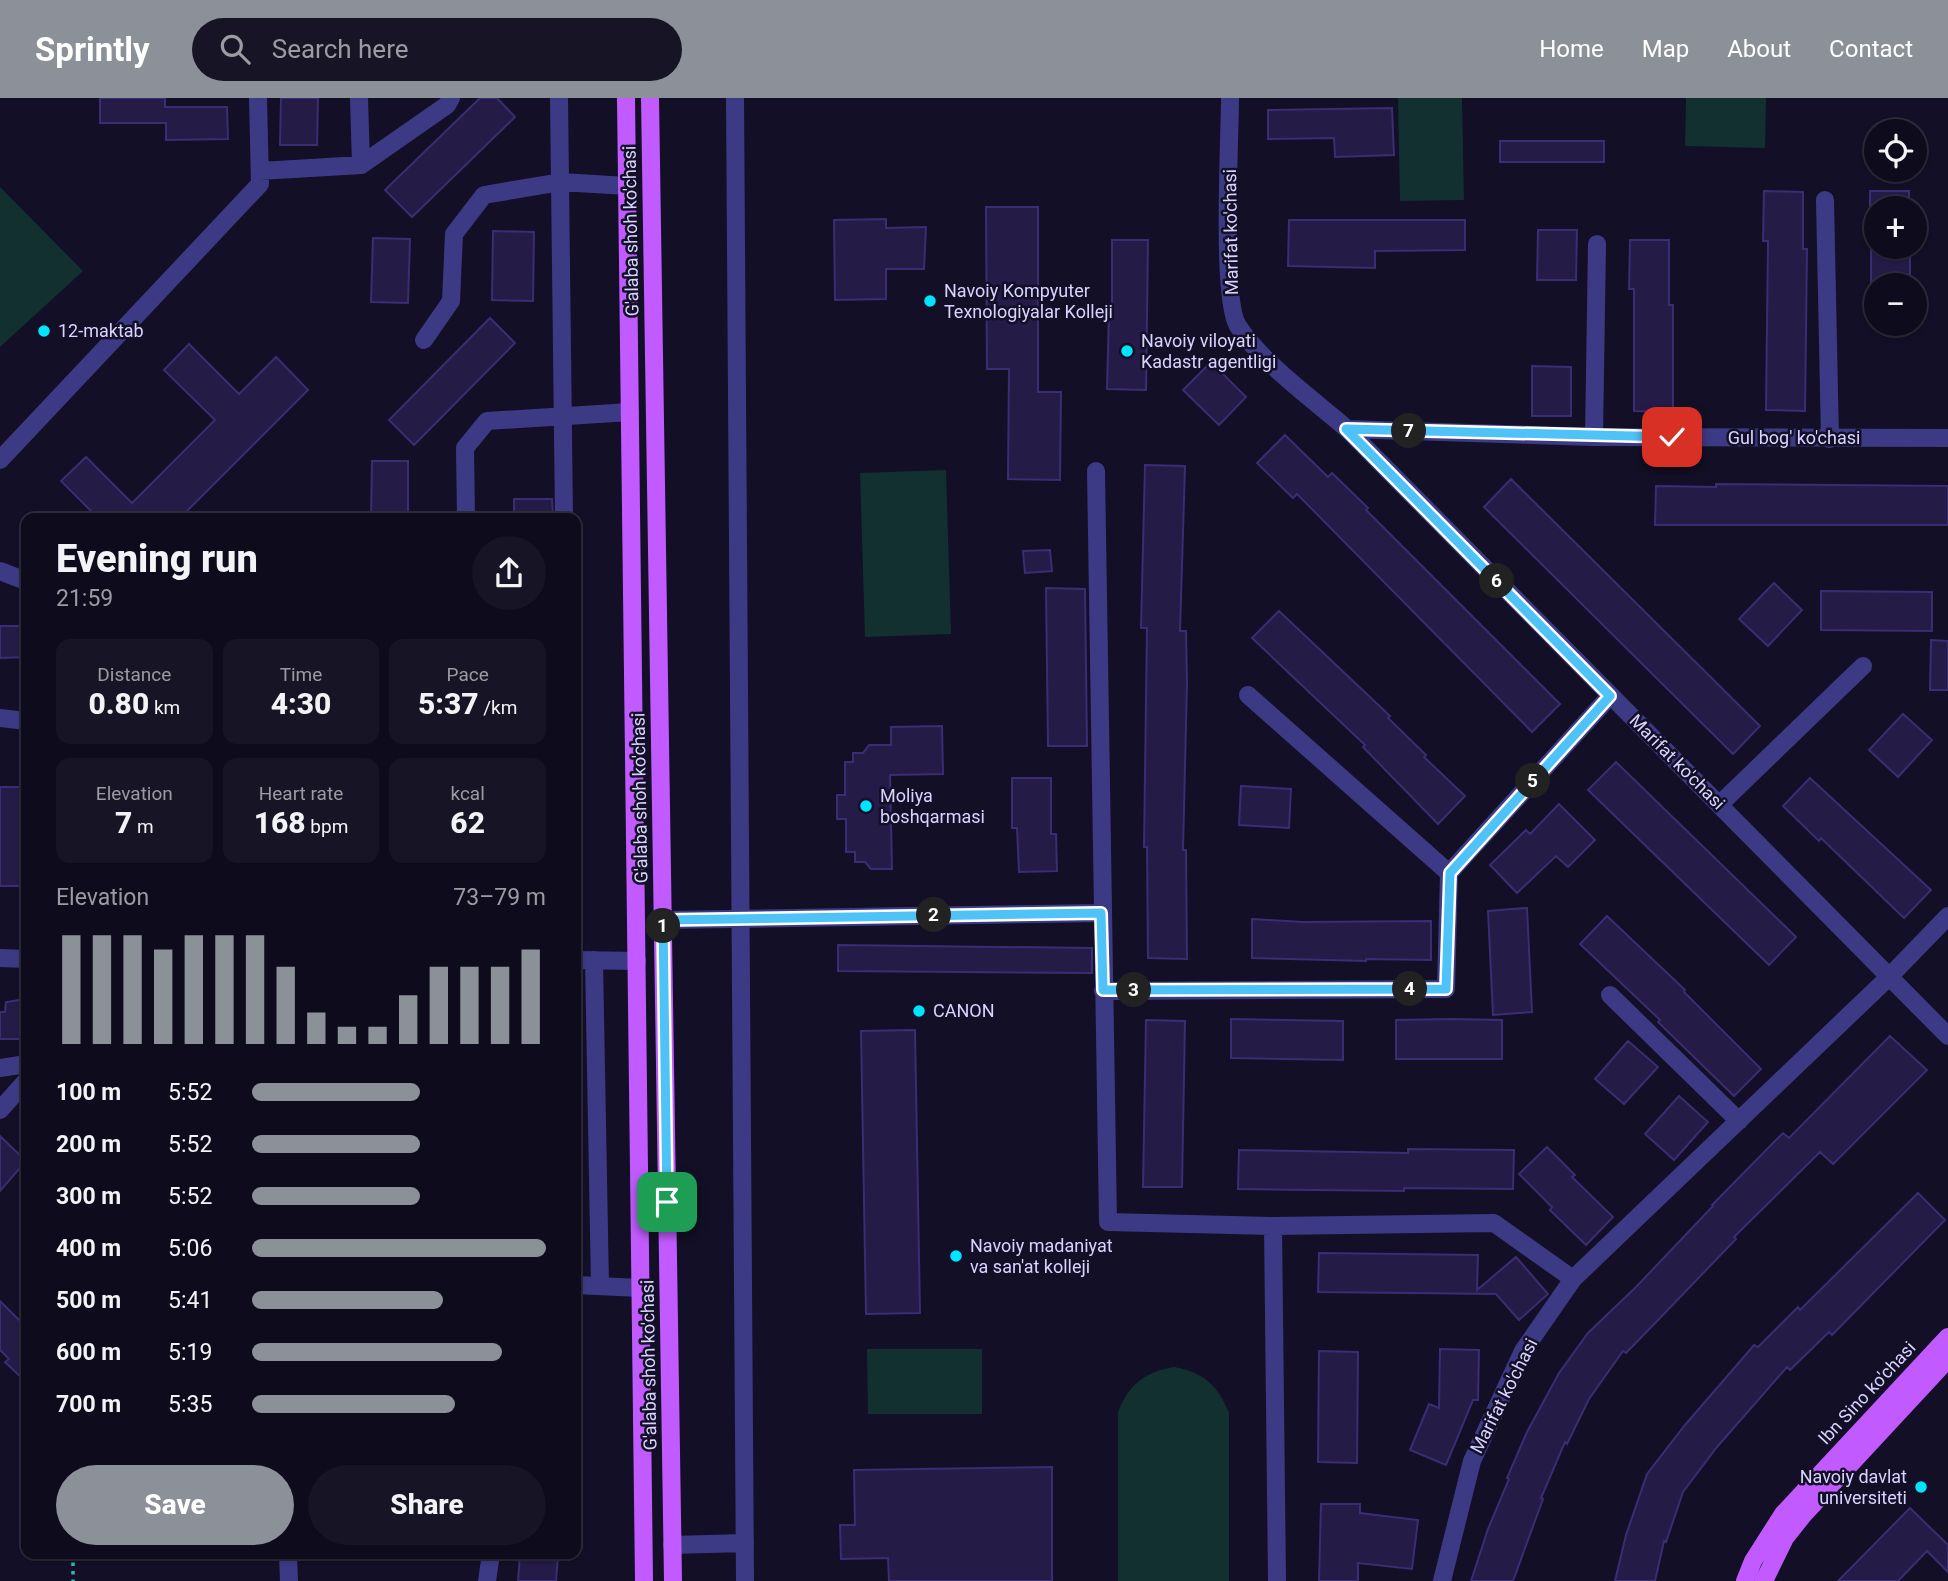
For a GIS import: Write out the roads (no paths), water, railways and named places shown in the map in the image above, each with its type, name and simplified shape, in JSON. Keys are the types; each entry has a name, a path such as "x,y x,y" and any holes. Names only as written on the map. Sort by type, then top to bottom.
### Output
{"main road":[{"name":"G'alaba shoh ko'chasi","path":"626,98 644,1581"},
{"name":"G'alaba shoh ko'chasi","path":"650,98 673,1581"},
{"name":"Ibn Sino ko'chasi","path":"1745,1581 1753,1561 1783,1514 1948,1337"},
{"name":"Ibn Sino ko'chasi","path":"1764,1581 1785,1538 1804,1514 1948,1359"}],"street":[{"path":"0,460 260,184 258,98"},
{"path":"359,98 361,165"},
{"path":"260,171 361,165 447,105 451,98"},
{"path":"559,98 564,513"},
{"path":"735,98 745,1581"},
{"name":"Marifat ko'chasi","path":"1230,98 1229,281 1237,325 1267,359 1346,429 1948,1036"},
{"path":"424,340 451,301 454,234 484,195 561,182 627,186"},
{"path":"1825,200 1830,439"},
{"path":"1594,437 1597,244"},
{"path":"466,513 465,448 487,421 630,412"},
{"name":"Gul bog' ko'chasi","path":"1346,429 1594,437 1948,438"},
{"path":"1096,471 1108,1222 1273,1226 1494,1223 1573,1279"},
{"path":"0,571 21,579"},
{"path":"1719,805 1863,666"},
{"path":"1248,695 1450,873"},
{"path":"1103,990 1446,989 1450,873 1610,696"},
{"path":"0,718 21,720"},
{"path":"663,920 1101,913"},
{"name":"Marifat ko'chasi","path":"1442,1581 1472,1461 1523,1350 1573,1279 1889,977 1948,916"},
{"path":"0,958 21,959"},
{"path":"581,960 637,961"},
{"path":"594,960 600,1286"},
{"path":"1610,995 1739,1121"},
{"path":"0,1068 21,1065"},
{"path":"0,1110 21,1087"},
{"path":"1273,1226 1277,1581"},
{"path":"581,1285 640,1288"},
{"path":"672,1545 745,1543"},
{"path":"288,1559 289,1581"},
{"path":"487,1581 490,1559"}],"place":[{"name":"Navoiy Kompyuter Texnologiyalar Kolleji","path":"930,301"},
{"name":"12-maktab","path":"44,331"},
{"name":"Navoiy viloyati Kadastr agentligi","path":"1127,351"},
{"name":"Moliya boshqarmasi","path":"866,806"},
{"name":"CANON","path":"919,1011"},
{"name":"Navoiy madaniyat va san'at kolleji","path":"956,1256"},
{"name":"Navoiy davlat universiteti","path":"1921,1487"}]}
